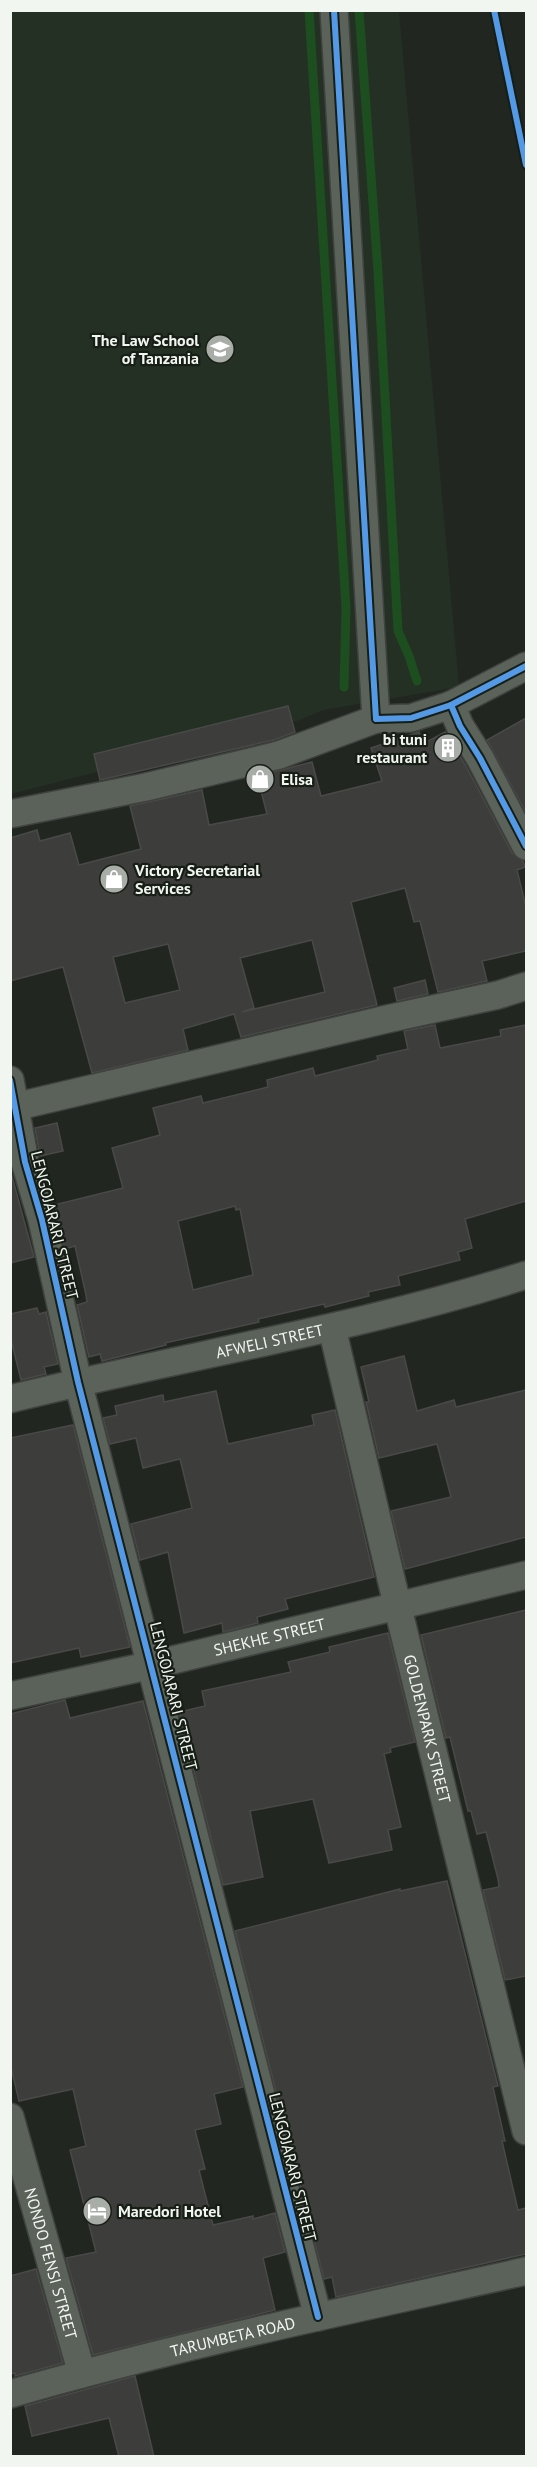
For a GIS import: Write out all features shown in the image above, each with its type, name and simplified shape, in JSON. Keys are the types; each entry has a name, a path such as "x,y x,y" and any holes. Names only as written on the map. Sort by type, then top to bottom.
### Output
{"street":[{"path":"334,10 376,719"},
{"path":"10,814 146,787 279,755 376,719 411,718 451,705 526,666"},
{"path":"451,705 460,726 480,758 526,846"},
{"path":"13,1107 498,995 526,986"},
{"name":"LENGOJARARI STREET","path":"10,1080 13,1107 25,1162 42,1220 78,1382 318,2317"},
{"name":"AFWELI STREET","path":"10,1400 78,1382 405,1311 526,1275"},
{"name":"GOLDENPARK STREET","path":"332,1328 526,2131"},
{"name":"SHEKHE STREET","path":"10,1696 152,1665 397,1604 526,1575"},
{"name":"NONDO FENSI STREET","path":"10,2117 82,2374"},
{"name":"TARUMBETA ROAD","path":"10,2394 82,2374 318,2317 526,2271"}],"shaded area":[{"name":"The Law School of Tanzania","path":"11,11 399,11 459,687 323,710 300,720 11,794"}],"building":[{"path":"288,706 295,732 274,740 100,780 94,754"},
{"path":"526,718 526,813 487,740"},
{"path":"419,732 423,744 445,732 466,766 512,853 523,861 525,867 517,870 526,907 526,951 482,961 487,981 438,992 420,921 414,922 405,888 351,902 377,1005 241,1037 234,1014 183,1029 188,1050 92,1073 63,967 10,981 10,838 37,830 40,841 70,833 79,865 141,849 130,806 202,790 209,825 267,814 257,776 312,762 321,796 382,781 371,748","holes":["312,940 325,992 242,1012 254,1008 240,958","168,944 180,990 125,1003 113,957"]},
{"path":"425,980 428,994 397,1001 394,988"},
{"path":"435,1025 440,1048 501,1036 500,1030 526,1025 526,1201 465,1219 472,1248 458,1252 460,1260 398,1276 400,1285 368,1292 369,1296 325,1307 324,1304 258,1319 259,1322 165,1343 166,1345 102,1361 100,1354 89,1357 77,1305 87,1302 75,1246 65,1249 54,1205 123,1188 112,1148 160,1135 153,1108 201,1096 203,1103 268,1087 267,1080 313,1068 315,1076 378,1060 377,1056 408,1049 404,1031","holes":["235,1206 236,1210 240,1209 253,1275 193,1290 178,1221"]},
{"path":"57,1123 63,1151 40,1156 35,1128"},
{"path":"10,1169 34,1257 10,1263"},
{"path":"37,1308 39,1314 46,1312 58,1364 44,1367 46,1374 21,1380 10,1336 10,1314"},
{"path":"404,1356 417,1411 454,1400 456,1407 526,1390 526,1537 405,1569 391,1511 451,1497 437,1444 379,1458 366,1402 369,1402 361,1367"},
{"path":"216,1391 228,1444 314,1425 312,1415 335,1410 374,1577 285,1599 288,1609 257,1617 258,1623 223,1632 222,1623 184,1633 168,1552 140,1560 131,1524 192,1508 180,1459 143,1468 136,1438 110,1444 103,1418 117,1415 115,1406 163,1395 164,1402"},
{"path":"73,1425 130,1647 81,1657 79,1648 10,1663 10,1438"},
{"path":"526,1610 526,1976 505,1980 483,1890 499,1887 498,1879 486,1832 477,1834 471,1811 468,1811 450,1737 446,1738 421,1635"},
{"path":"388,1633 415,1742 390,1748 391,1752 384,1754 401,1827 388,1830 392,1850 329,1863 313,1799 250,1811 263,1877 223,1885 179,1712 205,1706 202,1691 291,1672 288,1662 330,1652 329,1647"},
{"path":"65,1700 70,1718 143,1701 243,2087 214,2094 221,2124 195,2130 205,2169 199,2170 213,2225 275,2213 285,2252 263,2258 275,2310 93,2355 66,2258 96,2252 70,2150 86,2146 73,2089 19,2101 10,2063 10,1714"},
{"path":"447,1881 498,2086 493,2087 505,2141 502,2141 518,2210 526,2208 526,2254 336,2297 332,2277 324,2279 235,1931 400,1889 400,1891"},
{"path":"36,2269 63,2363 15,2376 15,2373 10,2374 10,2276"},
{"path":"135,2376 154,2457 119,2457 109,2418 32,2436 25,2406"}],"waterway":[{"path":"309,10 346,608 344,687"},
{"path":"359,10 378,272 398,631 417,681"}],"cycle path":[{"path":"334,10 376,719 411,718 451,705 460,726 480,758 526,846"},
{"path":"494,10 526,165"},
{"path":"451,705 526,666"},
{"path":"10,1080 25,1162 42,1220 78,1382 318,2317"}],"place":[{"name":"The Law School of Tanzania","path":"220,349"},
{"name":"bi tuni restaurant","path":"448,748"},
{"name":"Elisa","path":"260,779"},
{"name":"Victory Secretarial Services","path":"114,879"},
{"name":"Maredori Hotel","path":"97,2211"}]}
